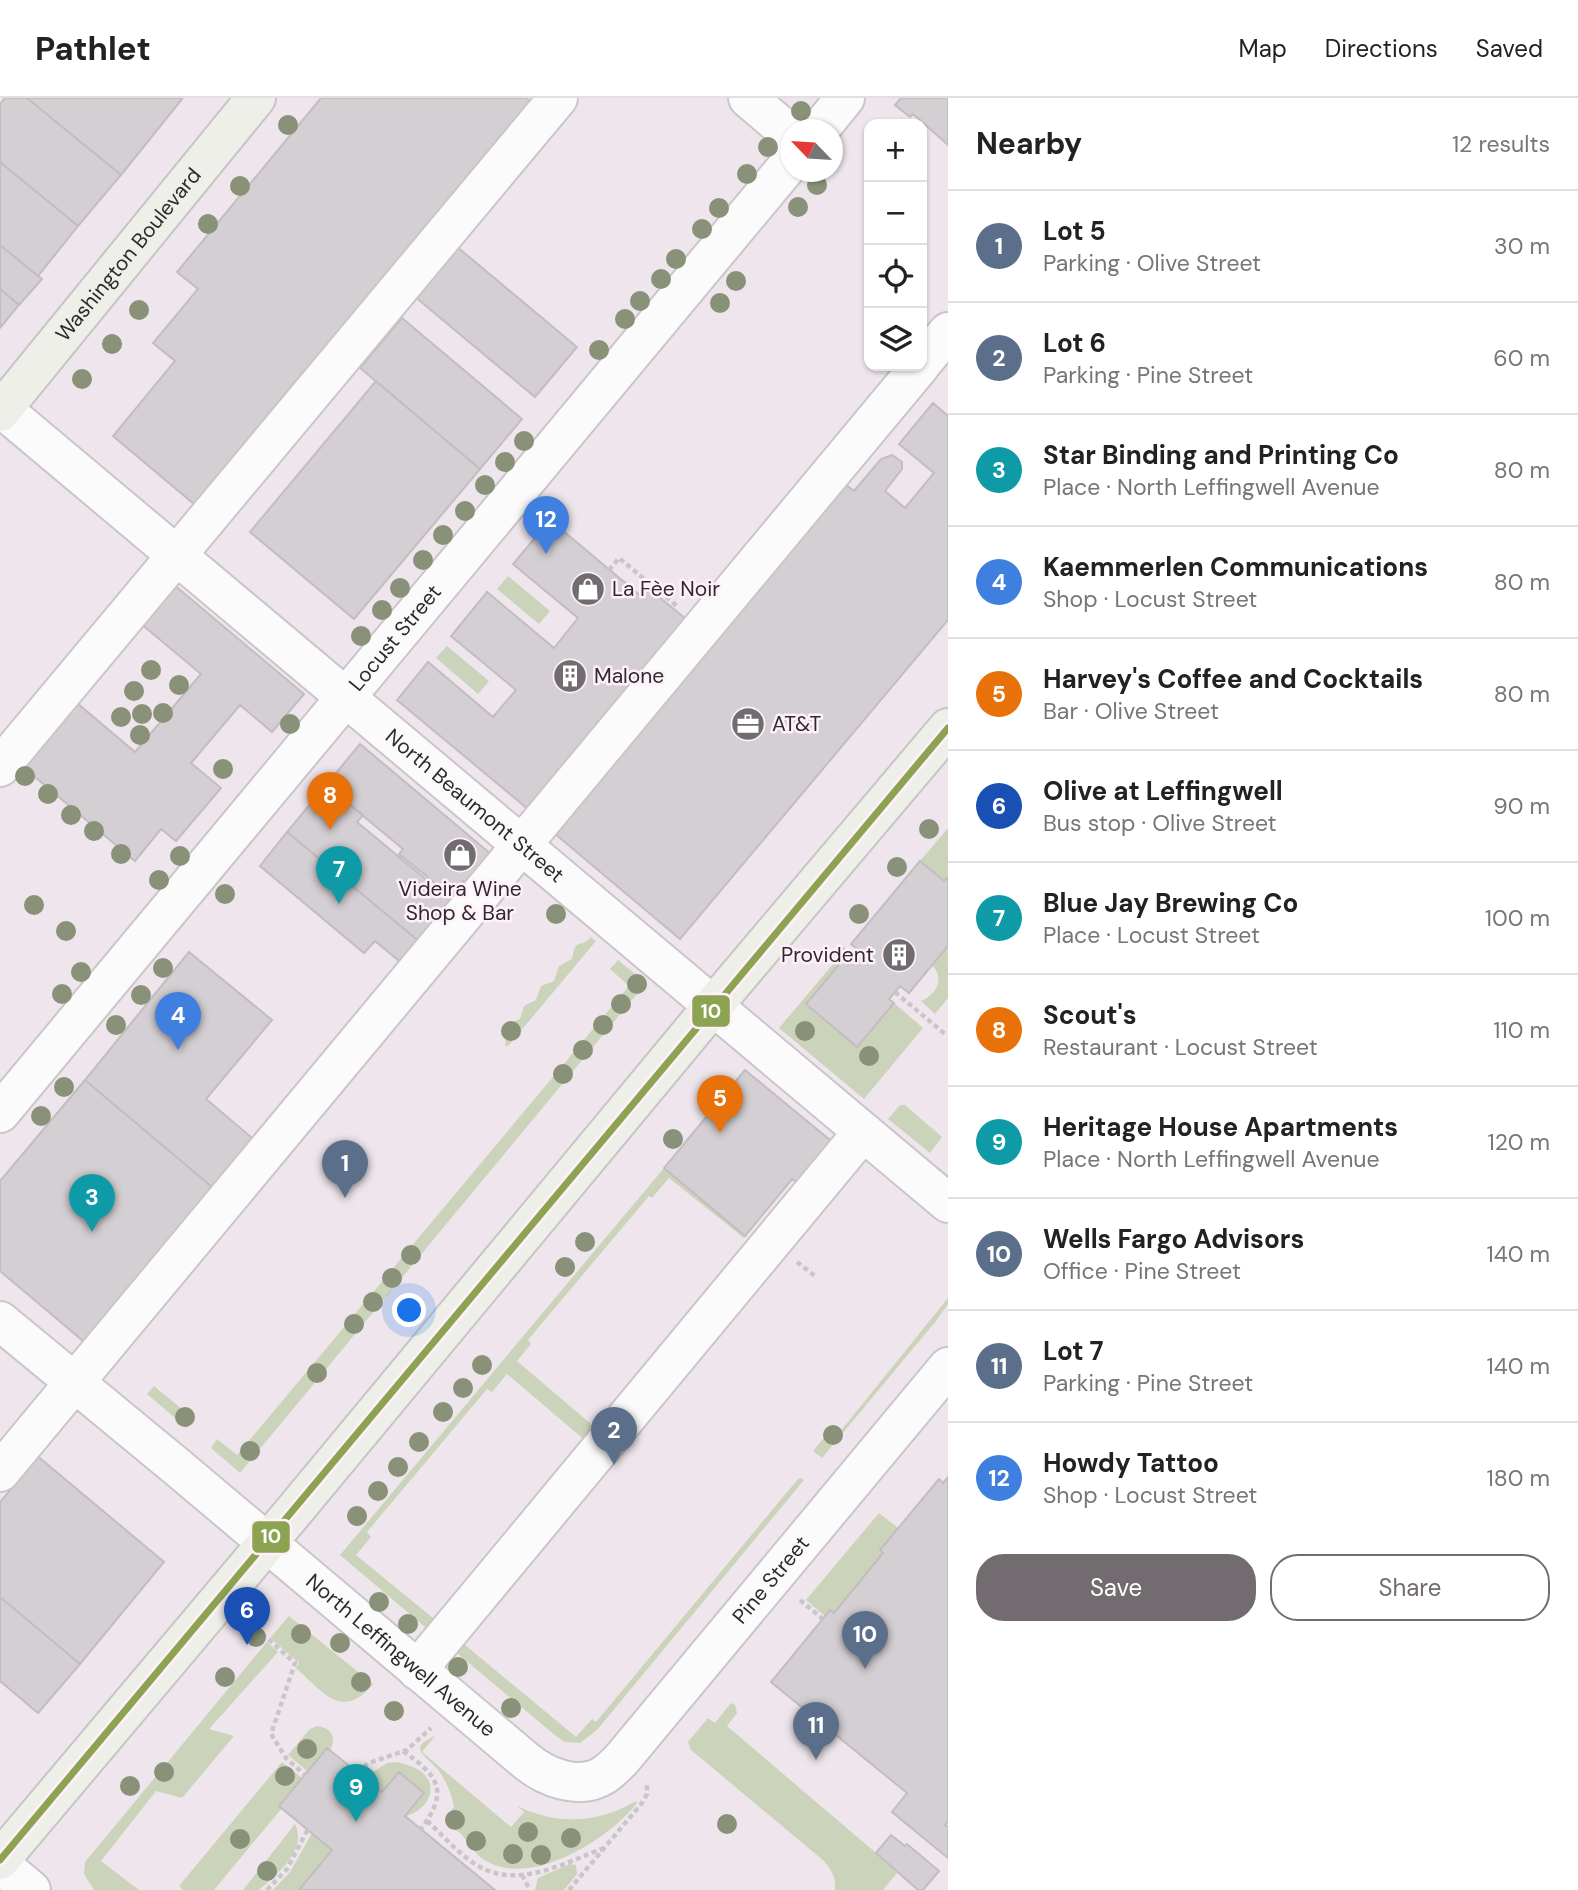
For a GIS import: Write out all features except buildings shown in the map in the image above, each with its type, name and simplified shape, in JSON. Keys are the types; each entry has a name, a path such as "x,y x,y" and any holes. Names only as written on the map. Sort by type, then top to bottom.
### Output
{"main road":[{"name":"Washington Boulevard","path":"1,409 256,98"},
{"path":"0,1862 948,728"}],"street":[{"path":"0,766 558,98"},
{"path":"748,98 780,125"},
{"path":"828,119 845,98"},
{"name":"Locust Street","path":"0,1113 780,175"},
{"path":"927,358 948,332"},
{"path":"0,1472 916,371"},
{"name":"North Beaumont Street","path":"1,409 948,1203"},
{"path":"417,1670 863,1132"},
{"name":"North Leffingwell Avenue","path":"0,1321 537,1770 563,1780 585,1781"},
{"name":"Pine Street","path":"585,1781 604,1774 621,1760 948,1367"},
{"path":"0,1862 31,1890"}],"path":[{"path":"609,570 619,558 703,628"},
{"path":"841,948 854,958"},
{"path":"895,992 945,1034"},
{"path":"800,1600 823,1619"},
{"path":"262,1634 295,1663 271,1734 286,1758 305,1775"},
{"path":"357,1772 369,1763 403,1751 419,1741 431,1728"},
{"path":"403,1751 433,1774 437,1787 432,1813 421,1829"},
{"path":"569,1890 642,1803 647,1794 647,1784"},
{"path":"427,1821 478,1866 494,1874 522,1875 604,1848"},
{"path":"267,1890 287,1870 308,1829"},
{"path":"522,1875 530,1890"}],"green space":[{"path":"508,576 550,611 539,624 497,589"},
{"path":"447,646 489,681 478,694 436,658"},
{"path":"948,828 948,877 944,881 920,861"},
{"path":"591,937 596,941 505,1047 507,1025 520,1019 524,1006 536,1000 541,986 554,981 559,966 572,959 577,945"},
{"path":"948,946 948,998 935,1014 921,1001 931,995 937,986 938,975 932,965"},
{"path":"839,957 843,960 806,1005 857,1047 894,1003 923,1028 864,1099 779,1028"},
{"path":"618,960 646,983 240,1473 211,1448 217,1439 237,1455 629,986 610,969"},
{"path":"900,1105 905,1105 942,1137 930,1153 888,1119"},
{"path":"664,1168 745,1236 744,1238 669,1178 652,1198 649,1196 528,1340 531,1344 517,1361 598,1430 587,1442 507,1374 492,1392 487,1389 367,1532 371,1537 356,1555 439,1623 431,1632 340,1555"},
{"path":"948,1298 948,1304 936,1321 822,1458 813,1451 832,1428 839,1433"},
{"path":"154,1386 194,1419 187,1428 147,1394"},
{"path":"801,1478 804,1480 597,1730 580,1743 565,1742 556,1736 451,1648 459,1640 576,1737 592,1719 596,1722"},
{"path":"879,1513 898,1528 880,1550 883,1553 834,1613 825,1616 806,1600"},
{"path":"289,1616 373,1684 352,1701 342,1702 324,1693 296,1668 299,1663 270,1638"},
{"path":"267,1642 278,1652 209,1729 234,1736 182,1798 156,1791 101,1861 139,1890 94,1890 84,1874 85,1862"},
{"path":"731,1703 735,1705 737,1713 727,1726 897,1873 883,1890 835,1890 833,1874 824,1861 691,1750 688,1742 708,1718 715,1723"},
{"path":"317,1726 330,1731 333,1741 330,1750 327,1748 307,1771 288,1755 310,1729"},
{"path":"435,1736 422,1752 511,1827 524,1812 517,1806 547,1816 577,1819 607,1814 636,1801 637,1803 608,1831 568,1856 547,1864 505,1868 482,1858 461,1834 445,1821 454,1807 450,1793 439,1771 422,1753 420,1749 421,1745"},
{"path":"282,1762 302,1778 280,1805 282,1808 214,1890 183,1890 179,1886"},
{"path":"399,1762 422,1772 430,1787 428,1800 424,1805 405,1816 424,1793 399,1772 382,1792 364,1778 387,1763"},
{"path":"295,1824 297,1844 288,1862 259,1890 243,1890"},
{"path":"312,1833 332,1850 299,1890 273,1890 290,1872"},
{"path":"570,1864 576,1865 577,1874 564,1890 535,1890 538,1878"}],"transit line":[{"name":"10","path":"0,1860 948,728"}],"place":[{"name":"Howdy Tattoo","path":"546,554"},
{"name":"La Fèe Noir","path":"588,589"},
{"name":"Malone","path":"570,676"},
{"name":"AT&T","path":"748,724"},
{"name":"Scout's","path":"330,830"},
{"name":"Videira Wine Shop & Bar","path":"460,855"},
{"name":"Blue Jay Brewing Co","path":"339,904"},
{"name":"Provident","path":"899,955"},
{"name":"Kaemmerlen Communications","path":"178,1050"},
{"name":"Harvey's Coffee and Cocktails","path":"720,1133"},
{"name":"Lot 5","path":"345,1198"},
{"name":"Star Binding and Printing Co","path":"92,1232"},
{"name":"Lot 6","path":"614,1465"},
{"name":"Olive at Leffingwell","path":"247,1645"},
{"name":"Wells Fargo Advisors","path":"865,1669"},
{"name":"Lot 7","path":"816,1760"},
{"name":"Heritage House Apartments","path":"356,1822"}]}
